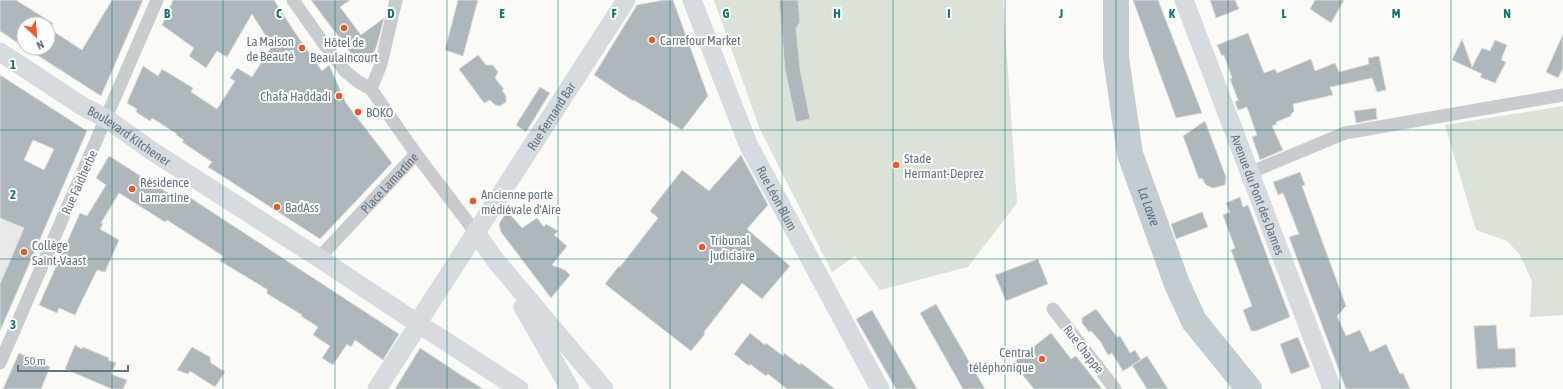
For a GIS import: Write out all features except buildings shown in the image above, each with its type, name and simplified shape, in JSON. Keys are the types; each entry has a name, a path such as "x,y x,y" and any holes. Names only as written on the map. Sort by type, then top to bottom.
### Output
{"street":[{"name":"Rue Faidherbe","path":"0,363 157,0"},
{"path":"293,0 345,71 357,81 371,89 416,154"},
{"path":"371,89 381,64 396,0"},
{"name":"Rue Fernand Bar","path":"476,233 626,0"},
{"name":"Rue Léon Blum","path":"692,0 748,144 880,389"},
{"name":"Avenue du Pont des Dames","path":"1184,0 1332,389"},
{"name":"Boulevard Kitchener","path":"0,52 82,106 106,119 152,151 319,258"},
{"path":"1249,173 1345,133 1563,95"},
{"name":"Place Lamartine","path":"319,258 416,154 476,233"},
{"path":"378,389 476,233 496,261 604,389"},
{"path":"319,258 519,389"},
{"path":"496,261 570,389"},
{"name":"Rue Chappe","path":"1053,309 1115,389"}],"shaded area":[{"name":"Stade Hermant-Deprez","path":"714,0 1003,0 1017,203 968,267 880,290 855,256 832,272 759,127"},
{"path":"1563,106 1563,315 1530,317 1532,281 1520,255 1507,241 1476,230 1445,125"},
{"path":"0,198 49,219 0,331"}],"waterway":[{"name":"La Lawe","path":"1116,0 1116,58 1130,154 1177,284 1194,321 1249,389"}],"place":[{"name":"Hôtel de Beaulaincourt","path":"344,28"},
{"name":"Carrefour Market","path":"652,40"},
{"name":"La Maison de Beauté","path":"302,48"},
{"name":"Chafa Haddadi","path":"339,96"},
{"name":"BOKO","path":"358,112"},
{"name":"Stade Hermant-Deprez","path":"896,165"},
{"name":"Résidence Lamartine","path":"132,189"},
{"name":"Ancienne porte médiévale d'Aire","path":"473,201"},
{"name":"BadAss","path":"277,207"},
{"name":"Tribunal judiciaire","path":"702,247"},
{"name":"Collège Saint-Vaast","path":"24,252"},
{"name":"Central téléphonique","path":"1042,359"}]}
